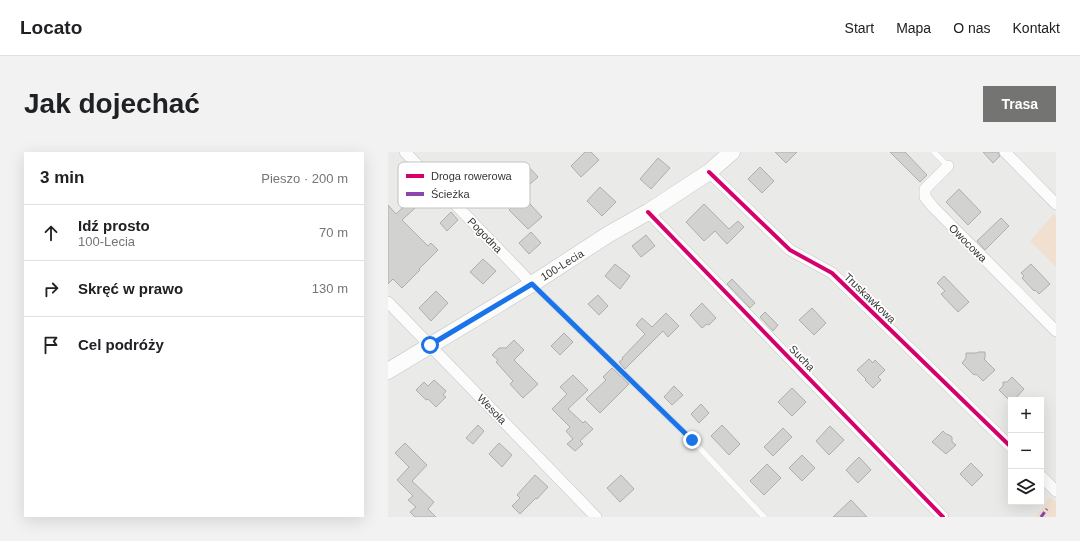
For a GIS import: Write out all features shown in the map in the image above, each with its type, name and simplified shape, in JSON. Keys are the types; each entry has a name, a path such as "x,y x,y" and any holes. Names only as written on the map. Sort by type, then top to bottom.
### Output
{"street":[{"name":"Pogodna","path":"405,152 415,162"},
{"name":"100-Lecia","path":"388,371 532,284 609,234 648,212 709,172 732,152"},
{"path":"1005,152 1056,204"},
{"name":"Owocowa","path":"948,166 925,189 925,197 933,207 1056,331"},
{"name":"Truskawkowa","path":"709,172 790,250 832,274 1008,444"},
{"name":"Pogodna","path":"459,208 532,284"},
{"name":"Sucha","path":"648,212 943,517"},
{"name":"Wesoła","path":"388,302 596,517"},
{"path":"1044,479 1056,491"}],"lane":[{"name":"Owocowa","path":"934,152 948,166"},
{"path":"532,284 692,440 764,517"}],"shaded area":[{"path":"1054,214 1056,217 1056,267 1030,241"},
{"path":"1050,497 1056,502 1056,517 1036,517"}],"building":[{"path":"585,152 591,152 599,160 581,177 571,166"},
{"path":"775,152 797,152 786,163"},
{"path":"890,152 905,152 927,175 920,182"},
{"path":"983,152 998,152 1000,156 993,163"},
{"path":"658,158 670,168 651,189 640,179"},
{"path":"760,167 774,181 762,193 748,179"},
{"path":"530,168 538,177 530,184"},
{"path":"600,187 616,202 602,216 587,201"},
{"path":"959,189 981,212 968,225 946,202"},
{"path":"530,204 542,217 528,229 509,210 511,208 530,208"},
{"path":"704,204 729,229 738,221 744,227 727,244 715,231 704,241 686,222"},
{"path":"388,205 396,214 402,208 415,208 402,220 428,246 431,243 438,250 402,288 393,279 388,284"},
{"path":"451,212 458,220 447,231 440,223"},
{"path":"1001,218 1009,226 985,250 977,241"},
{"path":"531,232 541,243 529,254 519,243"},
{"path":"646,235 655,246 641,257 632,246"},
{"path":"483,259 496,271 483,284 470,272"},
{"path":"615,264 630,276 620,289 605,276"},
{"path":"1031,264 1050,284 1039,294 1035,290 1034,291 1022,278 1024,276 1021,273"},
{"path":"944,276 969,302 958,312 941,294 945,291 937,283"},
{"path":"732,279 755,303 750,308 727,284"},
{"path":"436,291 448,303 431,321 419,308"},
{"path":"598,295 608,306 599,315 588,304"},
{"path":"702,303 716,318 709,325 707,324 702,328 690,315"},
{"path":"812,308 826,323 814,335 799,320"},
{"path":"765,312 778,325 773,331 760,317"},
{"path":"666,313 679,326 668,337 663,331 625,369 619,362 645,334 636,325 642,318 652,327"},
{"path":"564,333 573,342 560,355 551,346"},
{"path":"514,340 524,350 514,360 538,384 523,398 510,384 513,381 496,362 498,360 492,355 499,348 506,348"},
{"path":"985,352 984,359 995,370 983,381 976,374 974,375 962,363 966,358 966,353"},
{"path":"869,359 873,363 875,360 885,370 878,377 881,380 873,388 857,370"},
{"path":"612,368 629,384 600,413 586,399 606,380 603,377"},
{"path":"573,375 588,390 568,409 583,423 585,421 593,429 580,441 583,444 575,451 567,444 573,439 566,431 570,427 552,409 567,394 560,387"},
{"path":"1012,377 1024,389 1017,397 1008,397 1008,399 999,390 1003,386 1003,382 1007,382"},
{"path":"434,380 446,391 443,395 446,397 436,407 416,390 424,382 428,386"},
{"path":"674,386 683,395 672,405 664,397"},
{"path":"792,388 806,402 792,416 778,402"},
{"path":"701,404 709,413 699,423 691,414"},
{"path":"478,425 484,431 473,444 466,438"},
{"path":"722,425 740,444 729,455 711,436"},
{"path":"830,426 844,440 829,455 816,441"},
{"path":"783,428 792,437 773,456 764,447"},
{"path":"943,431 952,437 952,442 956,445 946,454 932,442"},
{"path":"405,443 427,465 412,481 434,502 428,509 436,517 415,517 410,512 416,507 408,500 413,496 397,480 409,467 395,453"},
{"path":"499,443 512,455 502,467 489,454"},
{"path":"802,455 815,468 802,481 789,468"},
{"path":"859,457 871,470 858,483 846,470"},
{"path":"971,463 983,475 972,486 960,474"},
{"path":"767,464 781,478 764,495 750,481"},
{"path":"535,475 548,487 520,514 512,506 520,498 517,495"},
{"path":"621,475 634,489 620,502 607,488"},
{"path":"851,500 867,517 833,517"}],"marked path":[{"path":"1041,517 1047,509"}],"cycle path":[{"path":"709,172 790,250 832,273 1008,444"},
{"path":"648,212 943,517"}],"route":[{"path":"430,345 532,284 692,440"}]}
